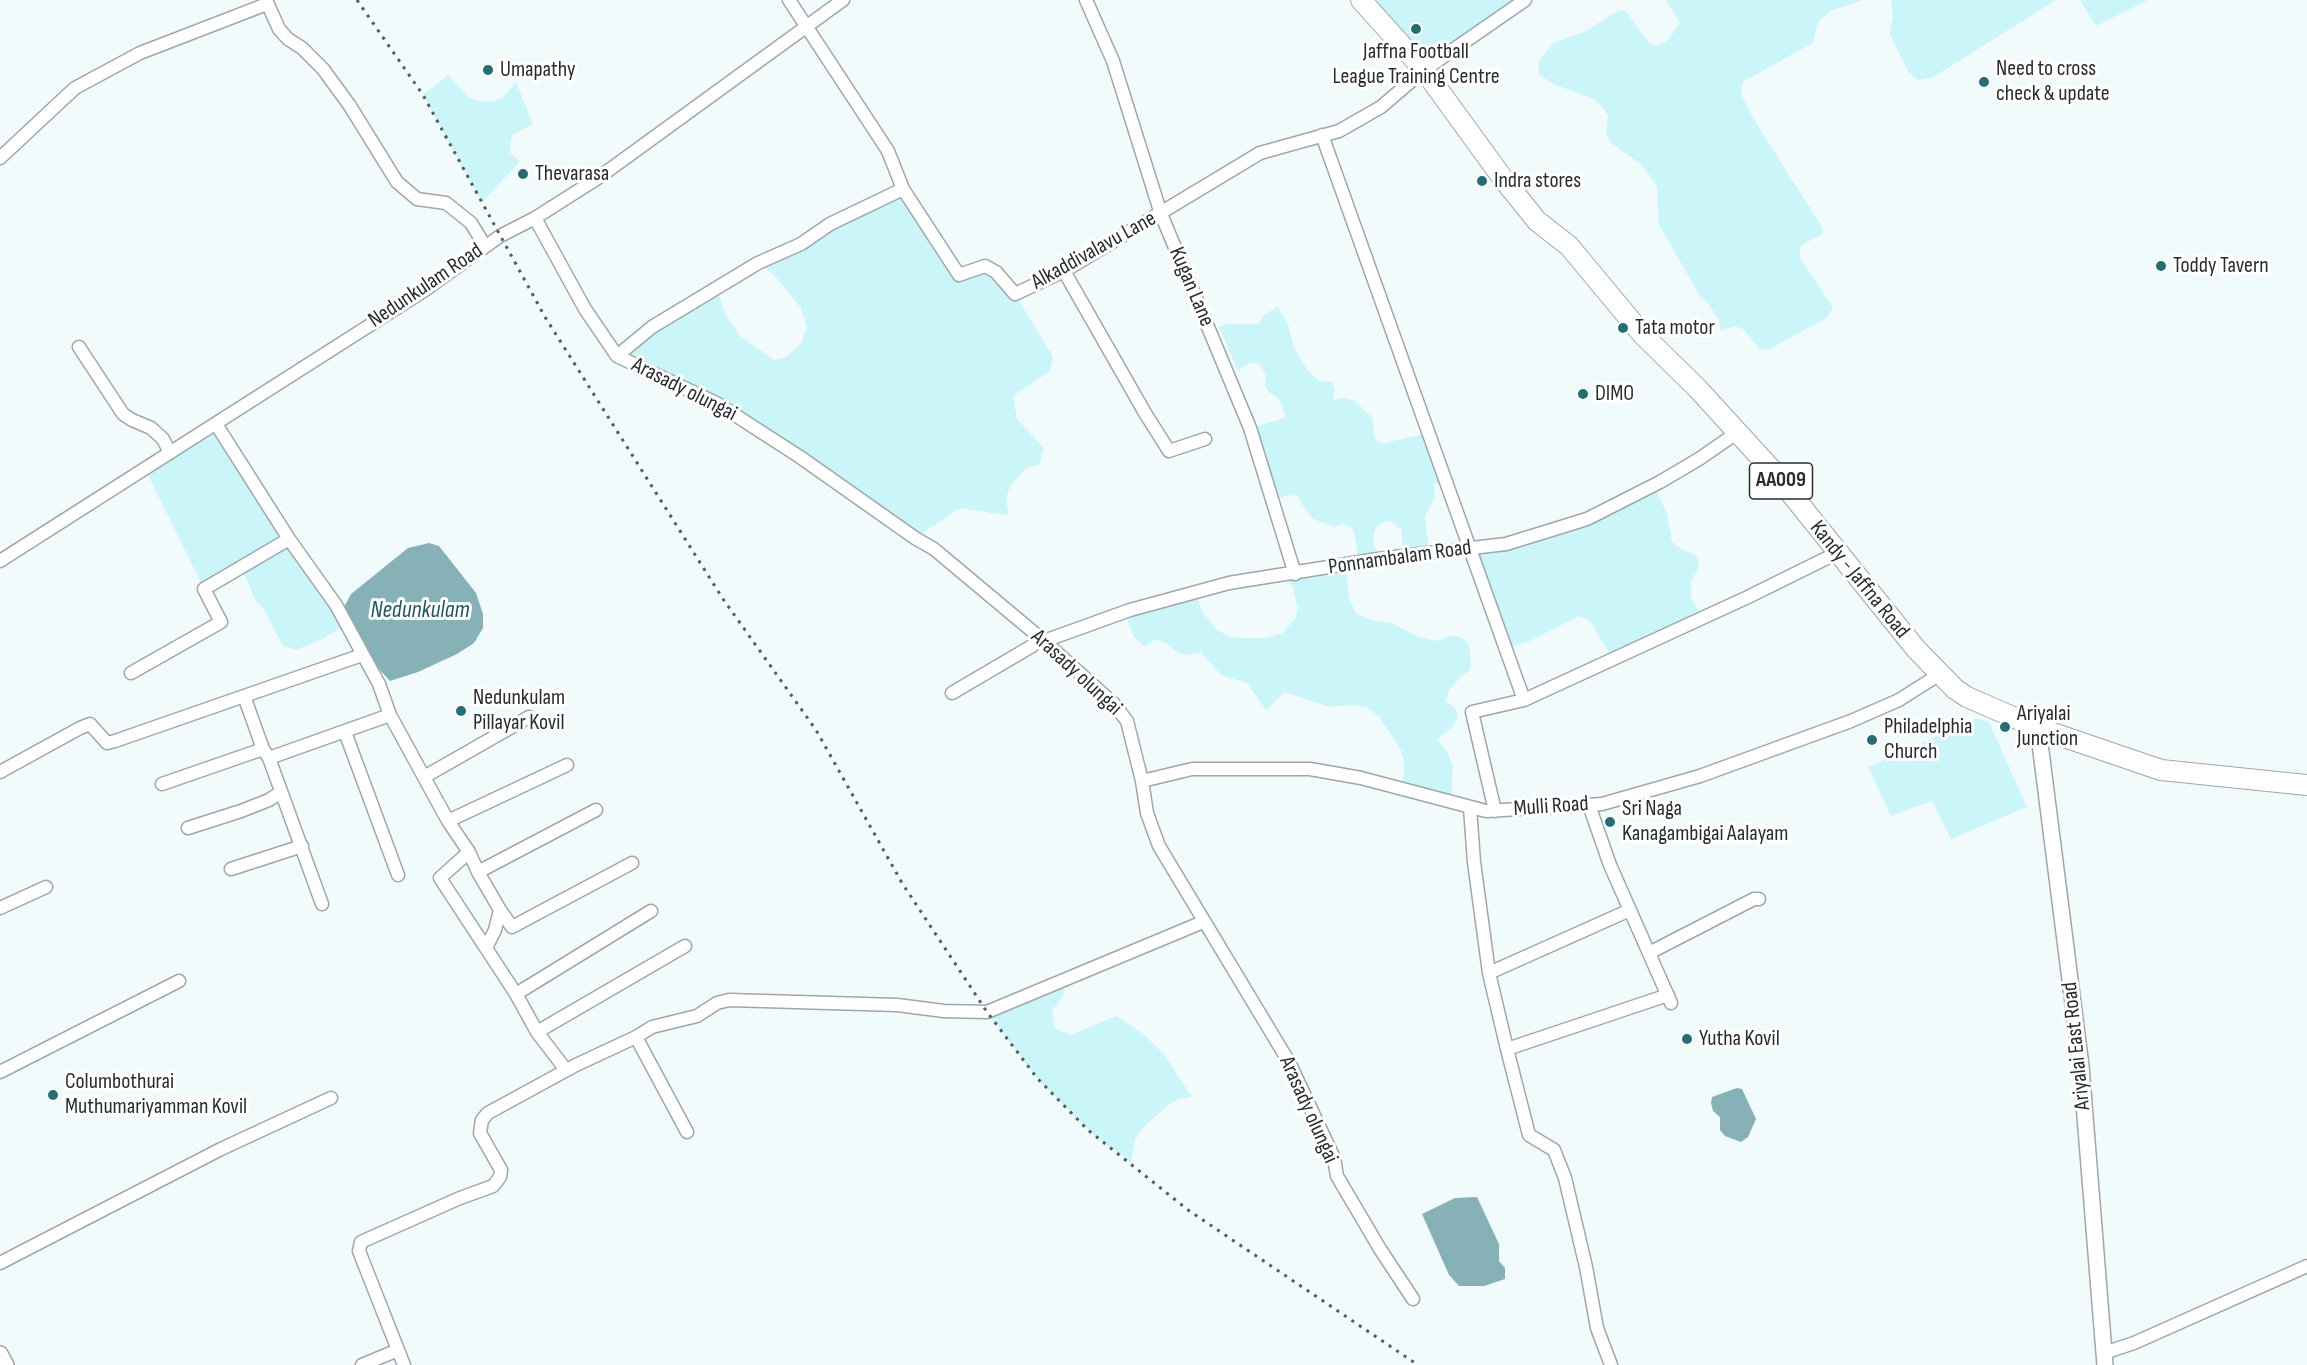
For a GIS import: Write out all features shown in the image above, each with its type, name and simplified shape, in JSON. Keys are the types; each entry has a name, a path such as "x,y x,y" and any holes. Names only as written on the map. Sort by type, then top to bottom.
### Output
{"highway":[{"name":"Kandy - Jaffna Road","path":"1361,0 1424,70 1504,180 1537,221 1569,246 1643,335 1738,432 1772,470 1916,649 1967,697 2038,728 2161,771 2307,785"}],"street":[{"name":"Alkaddivalavu Lane","path":"789,0 888,151 903,189 959,275 985,266 996,272 1015,294 1064,270 1260,153 1339,131 1381,107 1424,70 1525,0"},
{"name":"Nedunkulam Road","path":"0,561 425,290 485,246 535,218 598,177 843,0"},
{"name":"Kugan Lane","path":"1086,0 1113,61 1161,214 1250,428 1295,574"},
{"path":"0,158 75,88 140,53 266,2 279,29 323,69 350,106 397,182 417,199 446,204 471,223 485,246"},
{"path":"1322,135 1524,700"},
{"path":"617,356 652,327 758,262 801,244 830,224 903,189"},
{"name":"Arasady olungai","path":"535,218 585,309 617,356 718,404 934,549 1042,639 1113,703 1127,721 1142,781 1147,813 1159,846 1289,1062 1334,1158 1337,1176 1413,1299"},
{"path":"1064,270 1145,413 1170,451 1204,439"},
{"path":"80,347 123,414 151,428 163,439 170,453"},
{"path":"216,424 289,539 336,605 379,684 390,715 448,821 469,852 478,872 512,927 632,863"},
{"name":"Ponnambalam Road","path":"952,693 1042,639 1130,610 1229,584 1378,559 1506,544 1587,519 1679,471 1738,432"},
{"path":"131,673 221,622 204,589 289,539"},
{"path":"1495,812 1472,712 1524,700 1748,597 1837,553"},
{"path":"0,772 90,724 107,743 362,655"},
{"name":"Mulli Road","path":"1142,781 1192,769 1311,769 1360,778 1495,812 1602,804 1700,776 1851,721 1899,700 1940,674"},
{"path":"244,696 322,904"},
{"path":"162,784 345,732 390,715"},
{"path":"424,777 529,717"},
{"name":"Ariyalai East Road","path":"2038,728 2081,1066 2105,1359"},
{"path":"345,732 398,875"},
{"path":"448,821 567,765"},
{"path":"188,828 241,811 269,800 281,792"},
{"path":"1507,1049 1669,999 1610,865 1589,804"},
{"path":"1470,807 1474,862 1489,973 1507,1049 1529,1135 1554,1150 1565,1178 1586,1267 1597,1328 1611,1365"},
{"path":"478,872 596,810"},
{"path":"231,869 302,846"},
{"path":"469,852 440,878 516,994 537,1032 566,1070"},
{"path":"0,908 46,887"},
{"path":"1649,953 1754,899 1759,899"},
{"path":"486,948 495,930 500,910"},
{"path":"1489,973 1630,910"},
{"path":"516,994 651,911"},
{"path":"404,1365 359,1251 361,1242 460,1198 494,1186 500,1177 501,1170 480,1133 482,1120 488,1113 513,1098 652,1027 697,1016 717,1003 729,1000 897,1005 944,1011 987,1012 1203,922"},
{"path":"537,1032 685,946"},
{"path":"0,1072 179,981"},
{"path":"636,1037 687,1132"},
{"path":"0,1263 221,1149 331,1098"},
{"path":"2105,1359 2134,1343 2307,1266"},
{"path":"362,1365 398,1350"},
{"path":"0,1354 6,1365"}],"shaded area":[{"path":"1361,0 1525,0 1424,70"},
{"path":"1666,0 1863,0 1830,11 1818,22 1813,43 1744,81 1741,88 1742,96 1753,118 1822,227 1823,234 1801,245 1799,257 1833,307 1828,317 1768,350 1760,349 1743,329 1735,326 1721,331 1719,320 1708,303 1700,296 1659,225 1657,186 1642,165 1612,144 1606,135 1608,115 1601,105 1591,98 1553,84 1539,75 1539,61 1553,43 1586,31 1618,11 1625,10 1649,43 1657,46 1668,40 1680,23"},
{"path":"1891,0 2056,0 1932,78 1918,80 1908,72 1890,34 1893,17"},
{"path":"2080,0 2148,0 2096,26"},
{"path":"448,75 470,98 479,101 492,102 502,98 516,82 533,124 512,135 510,153 520,161 482,203 423,95"},
{"path":"903,189 958,274 985,266 1015,294 1053,357 1050,371 1013,396 1017,419 1044,448 1039,465 1026,468 1010,486 1006,499 1009,516 960,508 915,538 718,404 617,356 716,287 725,313 740,336 774,360 785,358 801,344 807,326 800,307 775,276 758,263"},
{"path":"1278,307 1288,324 1294,347 1308,371 1318,380 1332,382 1335,390 1333,400 1344,398 1356,401 1373,418 1374,437 1378,442 1384,443 1428,433 1446,481 1434,484 1435,498 1425,517 1429,552 1404,555 1401,529 1390,521 1380,524 1375,529 1373,541 1378,559 1357,562 1357,547 1353,529 1341,524 1334,527 1313,519 1305,510 1299,497 1292,495 1272,499 1250,428 1285,418 1285,413 1279,399 1268,391 1265,385 1266,376 1260,364 1249,363 1238,371 1219,327 1229,324 1258,324 1265,314"},
{"path":"216,424 346,625 296,650 283,646 263,608 255,600 242,568 204,589 145,469"},
{"path":"1654,485 1667,514 1672,542 1681,549 1694,554 1699,560 1699,566 1691,583 1691,597 1702,618 1613,659 1590,621 1579,616 1528,642 1505,648 1471,548 1587,519"},
{"path":"1346,564 1349,598 1356,614 1375,621 1391,623 1419,637 1437,641 1449,636 1458,636 1469,646 1470,671 1461,676 1448,692 1446,701 1455,708 1458,717 1451,729 1437,739 1448,754 1453,766 1451,802 1398,789 1404,775 1401,750 1379,717 1368,708 1352,705 1329,707 1285,692 1266,710 1247,683 1221,675 1201,652 1186,655 1155,639 1145,647 1134,637 1128,622 1130,610 1200,591 1198,600 1203,613 1217,630 1231,637 1265,638 1283,633 1296,617 1298,608 1293,588 1284,576"},
{"path":"1977,718 1989,722 2027,807 1951,839 1932,801 1891,816 1868,767"},
{"path":"1063,986 1064,994 1052,1011 1054,1028 1071,1035 1116,1016 1142,1033 1163,1053 1192,1097 1179,1099 1169,1104 1143,1128 1135,1140 1131,1163 1088,1130 1037,1078 987,1012"}],"water":[{"name":"Nedunkulam","path":"429,543 439,546 476,593 483,614 483,628 474,643 457,654 418,672 390,681 379,669 344,607 351,594 408,548"},
{"path":"1737,1088 1742,1089 1756,1119 1748,1137 1741,1142 1725,1136 1720,1130 1720,1117 1713,1111 1711,1103 1712,1097"},
{"path":"1477,1197 1499,1244 1499,1261 1505,1268 1505,1279 1484,1286 1459,1286 1449,1275 1422,1214 1455,1198"}],"railway":[{"path":"357,0 423,95 545,317 723,599 816,730 902,883 987,1012 1037,1078 1088,1130 1188,1210 1418,1365"}],"place":[{"name":"Jaffna Football League Training Centre","path":"1416,29"},
{"name":"Umapathy","path":"488,70"},
{"name":"Need to cross check & update","path":"1984,82"},
{"name":"Thevarasa","path":"523,174"},
{"name":"Indra stores","path":"1482,181"},
{"name":"Toddy Tavern","path":"2161,266"},
{"name":"Tata motor","path":"1623,328"},
{"name":"DIMO","path":"1583,394"},
{"name":"Nedunkulam Pillayar Kovil","path":"461,711"},
{"name":"Ariyalai Junction","path":"2005,727"},
{"name":"Philadelphia Church","path":"1872,740"},
{"name":"Sri Naga Kanagambigai Aalayam","path":"1610,822"},
{"name":"Yutha Kovil","path":"1687,1039"},
{"name":"Columbothurai Muthumariyamman Kovil","path":"53,1095"}]}
